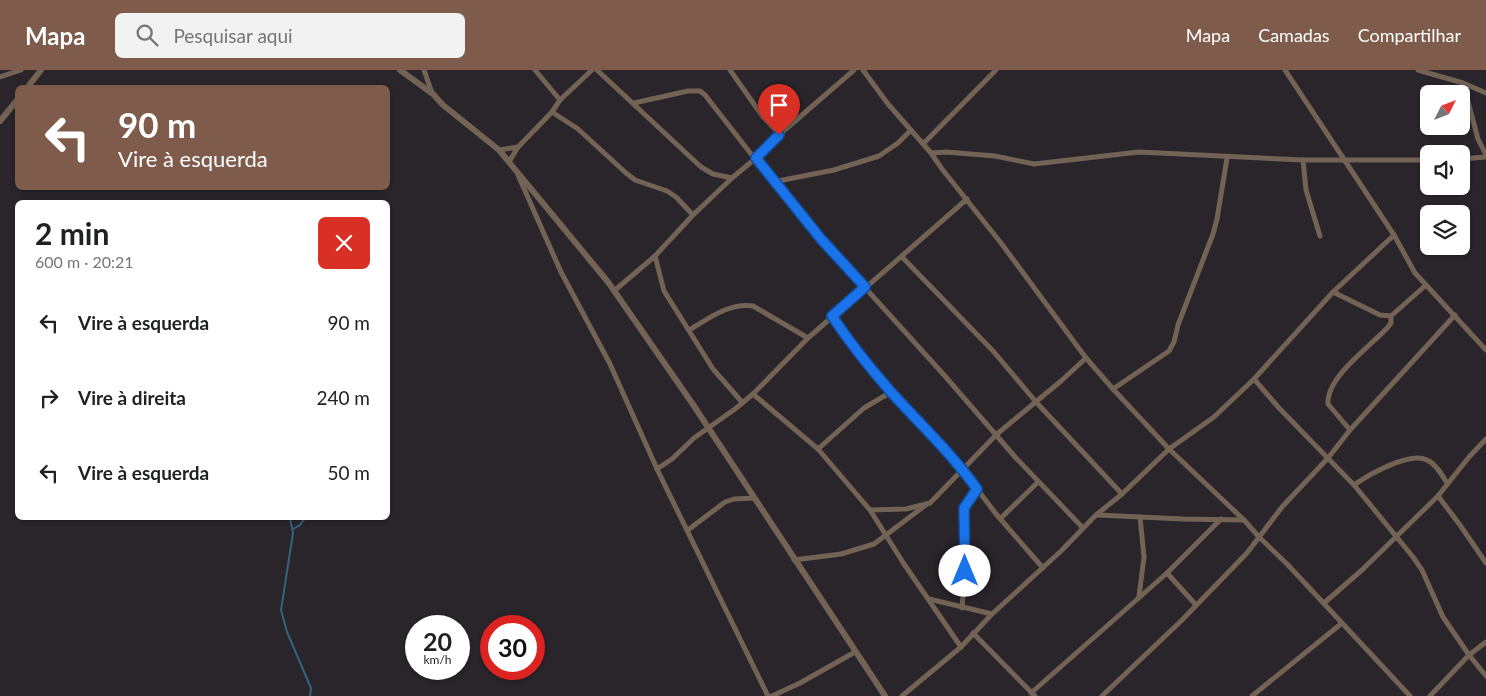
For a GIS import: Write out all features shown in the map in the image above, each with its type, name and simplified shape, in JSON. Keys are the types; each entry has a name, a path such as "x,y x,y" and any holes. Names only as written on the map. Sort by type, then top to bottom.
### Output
{"street":[{"path":"0,77 21,70"},
{"path":"29,85 40,70"},
{"path":"400,70 433,94 443,105 499,150 614,291 708,427 885,696"},
{"path":"424,70 433,94"},
{"path":"534,70 560,100"},
{"path":"510,162 518,147 552,112 560,100 592,70"},
{"path":"597,70 701,166 713,174 732,178"},
{"path":"730,70 763,117 780,135"},
{"path":"614,291 655,256 693,215 732,178 854,70"},
{"path":"863,70 888,104 931,153 1086,358 1113,389 1169,449 1288,564 1410,696"},
{"path":"923,144 996,70"},
{"path":"1285,70 1394,235 1415,273 1486,350"},
{"path":"1418,70 1486,93"},
{"path":"1463,84 1478,139 1486,156 1470,158"},
{"path":"634,104 688,91 700,91 714,105 774,182 865,287 1038,482 1083,528"},
{"path":"0,121 15,103"},
{"path":"552,112 578,129 635,180 667,191 676,197 693,215"},
{"path":"774,182 834,170 879,156 898,143 911,130"},
{"path":"499,150 518,147"},
{"path":"931,153 946,152 995,156 1034,164 1139,152 1227,158 1420,160"},
{"path":"1113,389 1162,356 1172,347 1178,325 1218,219 1227,158"},
{"path":"1303,160 1306,190 1320,236"},
{"path":"517,173 561,272 610,364 658,469 768,696"},
{"path":"658,469 708,427 753,394 832,316 967,199"},
{"path":"902,696 962,647 992,614 1043,568 1096,515 1122,494 1169,449 1214,417 1254,379 1333,292 1394,235"},
{"path":"655,256 664,291 713,369 742,402"},
{"path":"902,257 994,352 1036,402 1122,494"},
{"path":"1333,292 1380,314 1391,316 1426,285"},
{"path":"689,330 727,309 744,304 752,306 808,338"},
{"path":"1102,696 1181,621 1247,553 1282,507 1455,315"},
{"path":"832,316 851,344 891,392 962,469 1043,568"},
{"path":"1350,430 1328,404 1330,392 1338,378 1388,327 1391,323 1391,316"},
{"path":"794,560 841,554 874,544 887,536 930,502 997,434 1086,358"},
{"path":"1254,379 1279,408 1354,484 1422,570 1443,617 1469,656 1486,676"},
{"path":"818,449 864,408 891,392"},
{"path":"753,394 818,449 870,510 962,647"},
{"path":"1324,603 1396,538 1438,496 1486,439"},
{"path":"1354,484 1371,473 1388,466 1418,458 1426,459 1433,465 1447,483"},
{"path":"1001,518 1038,482"},
{"path":"962,608 965,571 964,508 977,489"},
{"path":"1438,496 1486,563"},
{"path":"688,530 725,502 734,499 755,498"},
{"path":"870,510 906,509 930,502"},
{"path":"1096,515 1244,520"},
{"path":"1139,596 1144,556 1140,517"},
{"path":"973,633 1033,694 1139,596 1167,573 1221,519"},
{"path":"1167,573 1196,605"},
{"path":"928,598 992,614"},
{"path":"1252,696 1342,623"},
{"path":"1430,696 1469,656 1486,642"},
{"path":"772,696 800,683 855,652"}],"waterway":[{"path":"290,520 293,533 281,610 287,632 311,688 310,696"},
{"path":"293,529 304,520"}],"route":[{"path":"779,135 756,158 821,239 865,287 832,316 863,359 962,469 977,489 964,508 965,571"}]}
